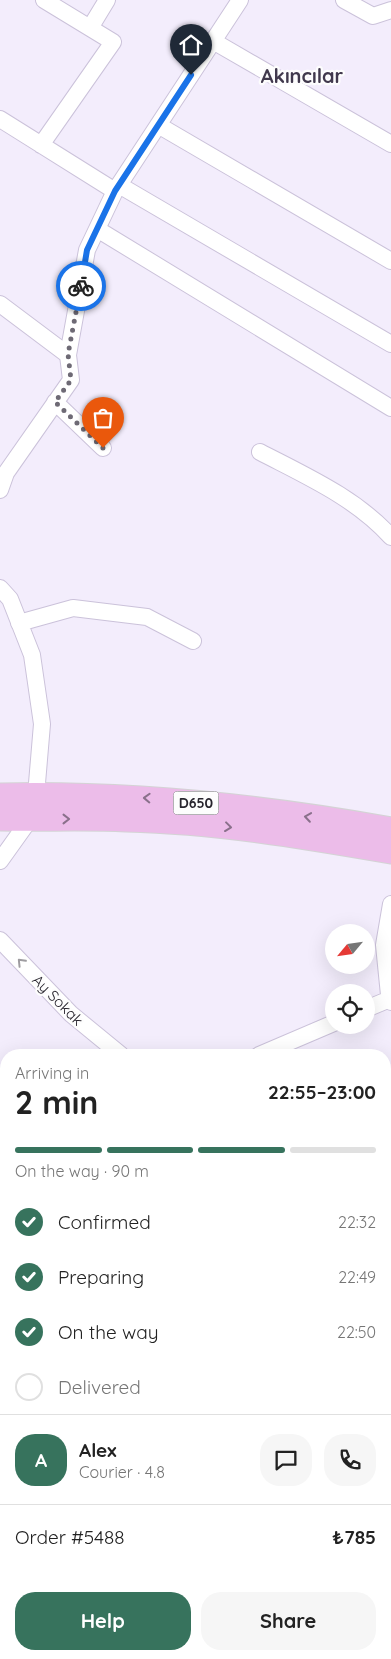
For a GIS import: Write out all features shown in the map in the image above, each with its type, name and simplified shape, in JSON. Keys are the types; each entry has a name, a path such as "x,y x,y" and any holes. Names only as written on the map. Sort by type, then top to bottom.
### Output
{"main road":[{"name":"D650","path":"0,796 33,807 153,798 345,822 391,830"},
{"path":"0,818 33,807 126,819 197,823 297,836 386,851"},
{"path":"345,822 391,815"}],"street":[{"path":"41,145 113,42 44,0"},
{"path":"90,28 107,0"},
{"path":"0,490 6,473 71,380 68,354 87,250 117,188 240,0"},
{"path":"344,0 373,16 391,10"},
{"path":"213,41 391,144"},
{"path":"0,119 41,145 391,344"},
{"path":"158,125 391,261"},
{"path":"97,229 391,408"},
{"path":"0,304 68,354"},
{"path":"55,402 103,448"},
{"path":"260,452 335,492 388,527"},
{"path":"0,588 10,598 32,655 42,724 33,807 0,861"},
{"path":"19,623 73,608 147,617 193,641"},
{"path":"375,1006 390,1000 384,945 391,904"},
{"name":"Ay Sokak","path":"0,940 71,1014 113,1049"},
{"path":"273,1049 325,1027"}],"way so far":[{"path":"81,286 68,354 71,380 55,402 103,448"}],"district":[{"name":"Akıncılar","path":"302,75"}],"route":[{"path":"81,286 87,250 115,191 191,75"}]}
